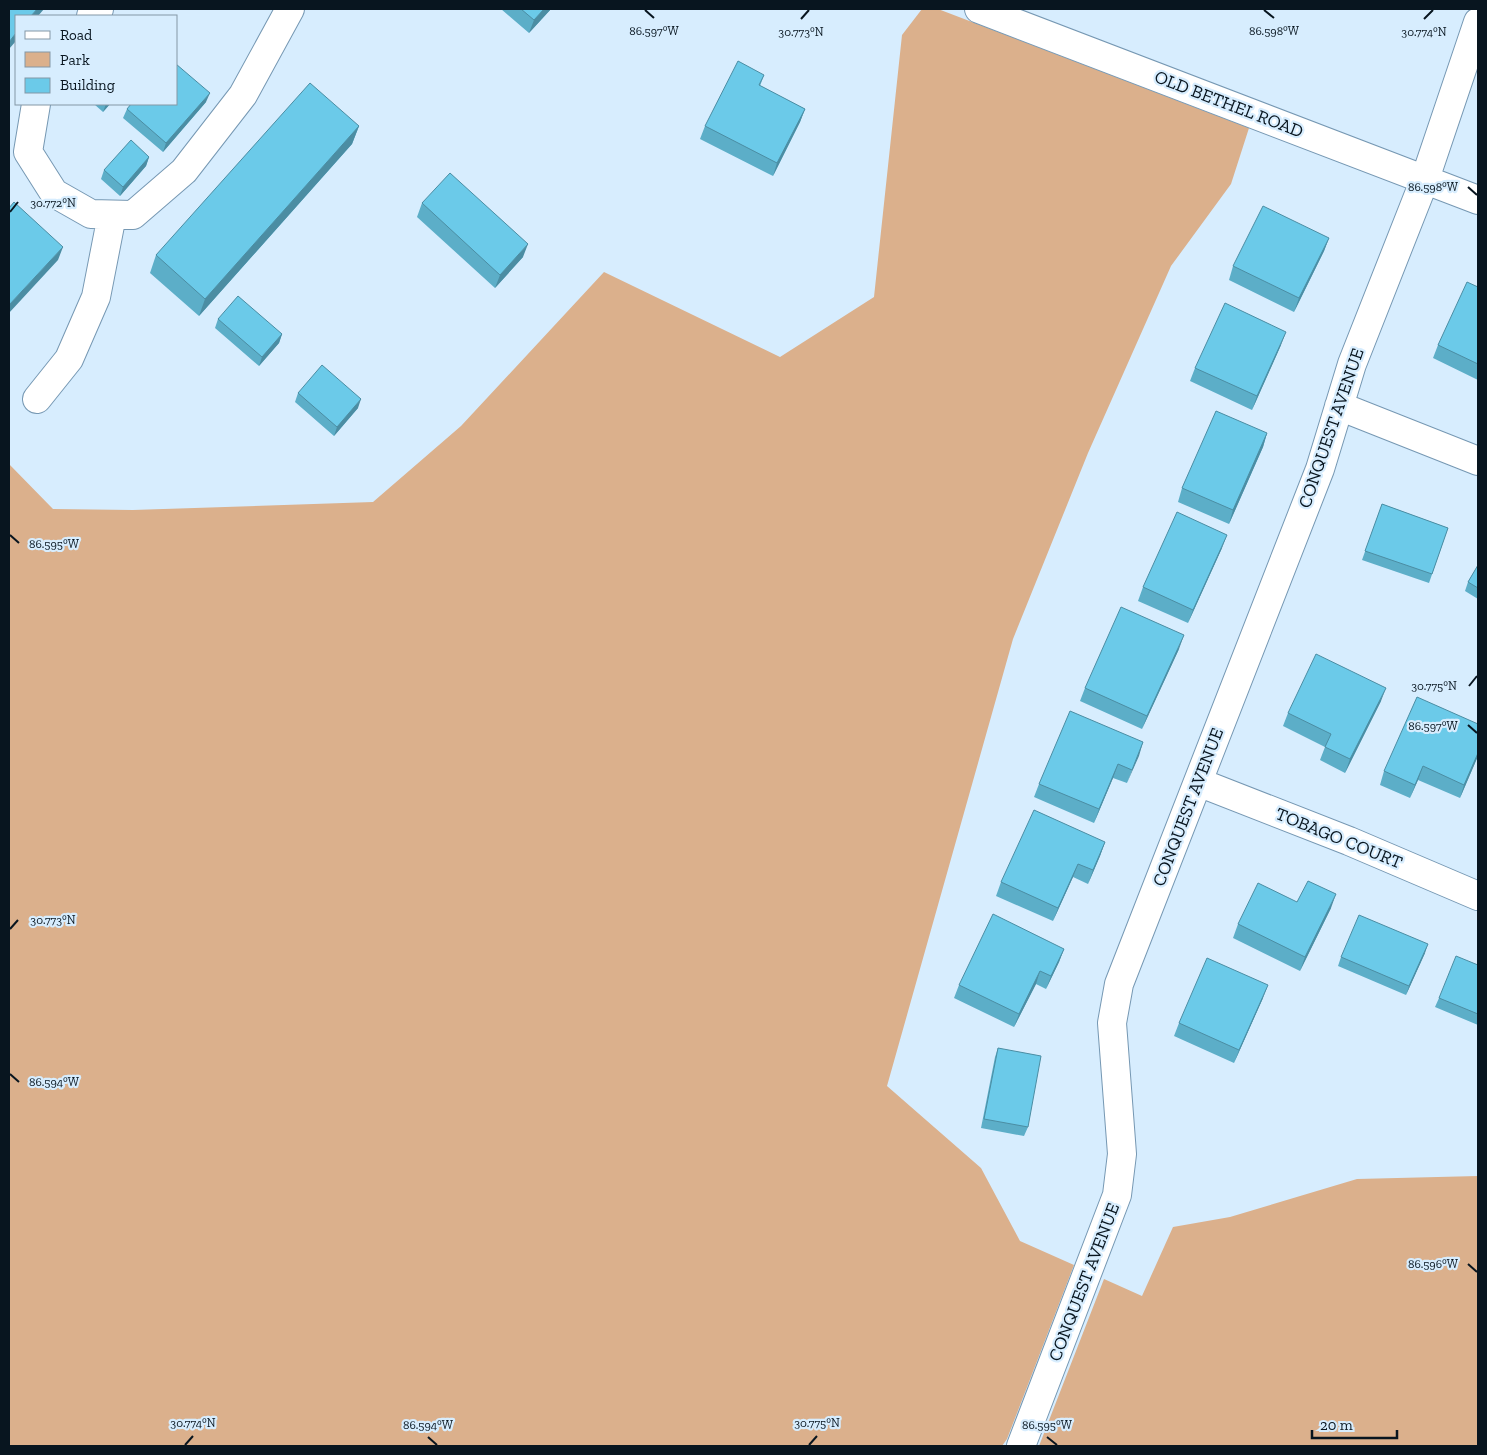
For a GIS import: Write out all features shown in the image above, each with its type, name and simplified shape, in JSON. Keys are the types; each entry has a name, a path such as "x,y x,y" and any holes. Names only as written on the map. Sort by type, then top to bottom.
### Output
{"street":[{"path":"36,105 28,152 54,193 91,214 133,215 184,171 243,95 290,9"},
{"name":"OLD BETHEL ROAD","path":"979,9 1478,200"},
{"name":"CONQUEST AVENUE","path":"1021,1446 1117,1195 1122,1154 1112,1023 1120,984 1320,469 1352,364 1424,179 1478,22"},
{"path":"37,399 69,359 96,297 112,215"},
{"path":"1339,406 1478,461"},
{"name":"TOBAGO COURT","path":"1198,782 1350,841 1478,896"}],"green space":[{"path":"922,9 938,9 1249,128 1231,184 1171,266 1088,453 1013,639 887,1086 981,1168 1020,1241 1074,1265 1007,1439 1002,1446 9,1446 9,464 53,509 133,510 373,502 461,426 604,272 780,357 874,297 902,35"},
{"path":"1478,1176 1478,1446 1039,1446 1104,1279 1142,1296 1173,1227 1230,1217 1357,1179"}],"building":[{"path":"9,9 37,9 32,15 15,15 15,34 9,42"},
{"path":"521,9 544,9 534,20"},
{"path":"738,61 764,75 759,85 805,109 777,163 705,126"},
{"path":"178,66 210,93 166,143 127,109 130,105 178,105"},
{"path":"310,83 359,126 205,299 156,255"},
{"path":"131,140 149,157 123,187 104,170"},
{"path":"450,173 528,244 500,275 422,203"},
{"path":"14,202 63,247 9,305 9,208"},
{"path":"1263,206 1329,238 1299,298 1233,266"},
{"path":"1467,282 1478,287 1478,364 1438,345"},
{"path":"238,296 282,334 262,357 218,319"},
{"path":"1225,303 1286,332 1257,396 1195,368"},
{"path":"322,365 361,399 337,427 298,393"},
{"path":"1216,411 1267,433 1233,510 1182,488"},
{"path":"1382,504 1448,528 1432,574 1365,551"},
{"path":"1177,512 1227,535 1193,610 1143,587"},
{"path":"1478,565 1478,588 1468,582"},
{"path":"1121,607 1184,635 1147,716 1085,688"},
{"path":"1316,654 1386,688 1350,759 1325,747 1331,734 1288,713"},
{"path":"1417,697 1478,724 1478,753 1464,785 1423,766 1415,785 1384,771"},
{"path":"1070,711 1143,742 1132,770 1118,764 1099,809 1039,784"},
{"path":"1034,810 1105,842 1093,870 1078,864 1058,908 1001,882"},
{"path":"1308,881 1336,894 1305,957 1238,924 1258,883 1297,902"},
{"path":"993,914 1064,949 1051,976 1040,971 1019,1014 959,985"},
{"path":"1359,915 1428,944 1409,986 1341,957"},
{"path":"1456,956 1478,965 1478,1014 1439,998"},
{"path":"1207,958 1268,985 1239,1050 1179,1023"},
{"path":"998,1048 1041,1056 1028,1127 984,1119"}]}
